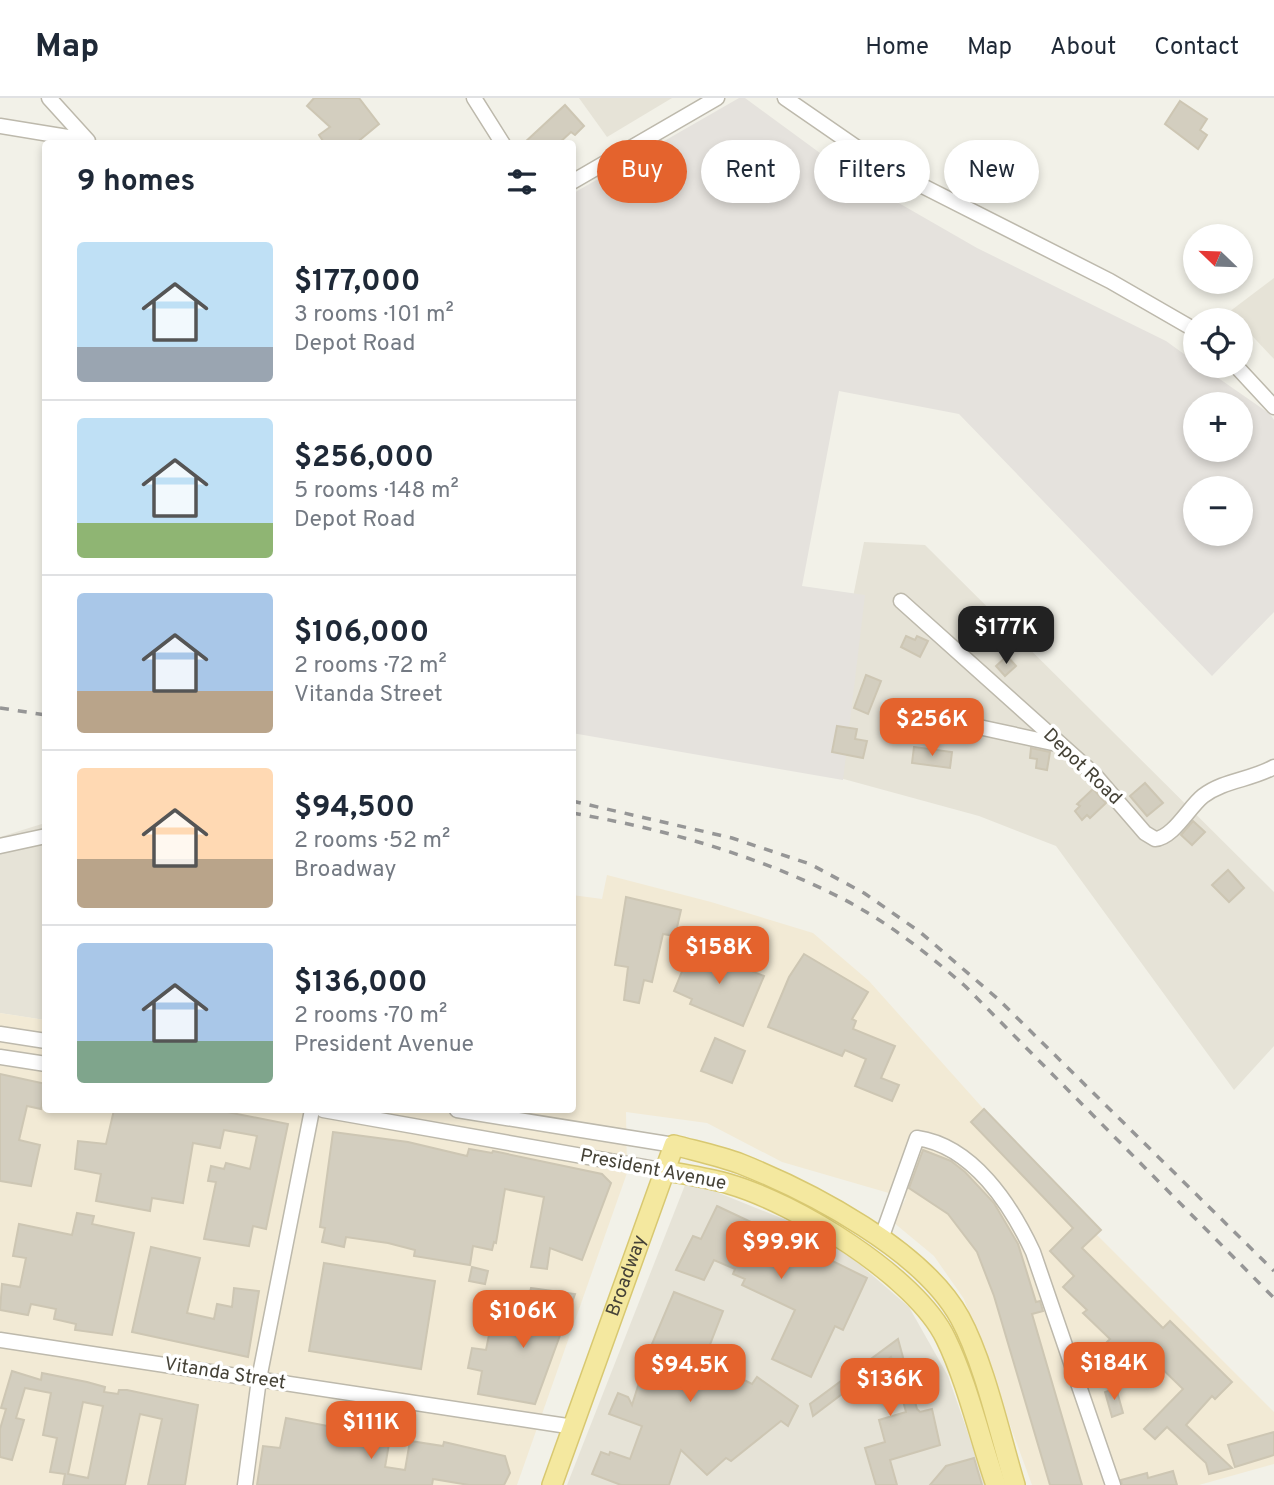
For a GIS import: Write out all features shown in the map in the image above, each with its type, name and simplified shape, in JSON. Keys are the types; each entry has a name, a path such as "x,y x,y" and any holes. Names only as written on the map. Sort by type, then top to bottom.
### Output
{"main road":[{"name":"Broadway","path":"552,1485 667,1171 674,1145"},
{"name":"President Avenue","path":"674,1145 739,1163 783,1183 838,1212 881,1239 931,1279 948,1298 961,1320 993,1446 996,1485"},
{"name":"President Avenue","path":"667,1171 731,1185 786,1209 851,1244 890,1275 931,1314 946,1338 993,1446 1015,1485"},
{"path":"890,1275 901,1256"}],"street":[{"path":"49,98 87,140"},
{"path":"474,98 500,140"},
{"path":"576,180 717,98"},
{"path":"785,98 886,167 1110,281 1183,323"},
{"path":"0,126 78,140"},
{"path":"1247,378 1274,407"},
{"name":"Depot Road","path":"901,601 1094,774 1145,833 1154,839 1164,836 1203,796 1224,784 1274,767"},
{"path":"917,723 930,719 951,721 1058,744"},
{"path":"0,846 42,837"},
{"path":"0,1034 42,1040"},
{"path":"0,1056 42,1063"},
{"path":"245,1485 259,1379 311,1113"},
{"name":"President Avenue","path":"340,1113 667,1171"},
{"name":"President Avenue","path":"476,1113 674,1145"},
{"path":"881,1239 917,1138 946,1148 998,1192 1020,1223 1033,1252 1113,1485"},
{"name":"Vitanda Street","path":"0,1340 574,1427"}],"shaded area":[{"path":"579,98 672,98 607,137"},
{"path":"739,98 745,98 814,149 814,203 899,203 977,248 1166,341 1183,353 1183,378 1218,378 1238,392 1183,392 1183,462 1253,462 1253,402 1274,420 1274,612 1212,676 959,414 839,391 802,586 865,595 843,780 576,734 576,192 597,180 597,203 687,203 687,140 666,140"},
{"path":"1274,278 1274,359 1253,337 1253,308 1234,308"},
{"path":"864,542 925,545 1274,892 1274,1046 1234,1090 1056,846 979,816 818,772"},
{"path":"42,824 42,1020 0,1013 0,837"},
{"path":"607,875 711,902 813,933 869,981 1091,1229 1274,1412 1274,1464 1199,1485 1032,1485 964,1299 934,1256 893,1222 906,1198 782,1162 707,1123 626,1112 627,1173 517,1485 0,1485 0,1013 42,1020 42,1113 576,1113 576,896 602,899"},
{"path":"687,1180 828,1237 909,1307 948,1376 986,1485 567,1485"}],"building":[{"path":"314,98 359,98 379,124 360,140 322,140 319,135 330,127 307,106"},
{"path":"1180,101 1207,119 1200,130 1207,135 1198,149 1165,124"},
{"path":"565,105 584,126 575,135 571,132 562,140 527,140"},
{"path":"906,636 915,640 917,636 928,641 920,657 901,647"},
{"path":"1007,656 1016,666 1005,676 996,666"},
{"path":"866,675 881,681 868,714 854,708"},
{"path":"837,726 857,729 855,739 867,741 863,758 832,752"},
{"path":"914,747 952,752 950,768 912,763"},
{"path":"1031,748 1050,752 1047,770 1036,768 1037,759 1030,758"},
{"path":"1145,783 1163,803 1147,816 1130,796"},
{"path":"1093,789 1106,803 1090,818 1087,815 1082,820 1075,811 1080,806 1077,804"},
{"path":"1193,821 1205,832 1192,845 1181,835"},
{"path":"1228,870 1244,888 1229,902 1212,885"},
{"path":"626,897 681,910 675,936 663,934 652,982 644,980 639,1003 624,1000 628,967 615,965"},
{"path":"692,947 764,976 743,1026 690,1004 692,999 674,991"},
{"path":"804,954 868,992 852,1019 856,1021 853,1029 895,1046 881,1078 899,1085 892,1101 855,1086 866,1059 845,1050 842,1056 768,1027 789,977"},
{"path":"715,1038 745,1051 732,1083 701,1071"},
{"path":"0,1074 42,1083 42,1104 41,1109 27,1106 19,1140 40,1145 31,1186 0,1181"},
{"path":"984,1109 1101,1230 1082,1248 1163,1328 1170,1321 1232,1382 1215,1399 1212,1396 1186,1425 1232,1468 1209,1474 1206,1463 1167,1427 1155,1439 1144,1429 1183,1389 1149,1356 1124,1381 1096,1353 1110,1339 1083,1313 1087,1310 1063,1287 1074,1276 1050,1251 1073,1228 971,1122"},
{"path":"113,1113 232,1113 288,1124 266,1229 253,1226 249,1246 204,1239 216,1182 208,1181 211,1166 224,1169 226,1163 250,1169 257,1136 224,1130 220,1148 193,1143 183,1203 152,1198 150,1211 96,1201 101,1174 75,1169 78,1141 106,1144"},
{"path":"333,1132 408,1142 467,1156 469,1149 493,1151 602,1174 611,1183 582,1260 550,1248 547,1269 531,1267 544,1197 505,1189 496,1243 494,1242 492,1250 473,1246 470,1265 414,1256 415,1250 346,1237 344,1247 322,1242 325,1228 320,1227"},
{"path":"923,1150 951,1161 965,1172 994,1203 1018,1244 1036,1302 1040,1301 1043,1311 1032,1314 1082,1485 1050,1485 994,1296 977,1252 948,1214 909,1188"},
{"path":"717,1206 783,1237 788,1228 810,1238 806,1248 867,1278 843,1330 835,1326 811,1377 772,1359 795,1310 742,1285 745,1279 733,1274 735,1269 714,1260 704,1280 676,1270 693,1236 701,1239"},
{"path":"77,1213 94,1216 92,1224 134,1233 112,1335 75,1330 76,1324 54,1319 56,1309 31,1304 28,1315 0,1310 2,1284 20,1287 26,1258 13,1256 19,1224 72,1235"},
{"path":"151,1247 200,1258 187,1313 214,1319 217,1304 232,1307 234,1288 259,1291 248,1357 132,1332"},
{"path":"324,1263 435,1281 421,1369 309,1351"},
{"path":"472,1267 488,1271 485,1284 469,1281"},
{"path":"531,1288 575,1294 535,1404 478,1394 482,1371 468,1368 472,1348 486,1350 491,1325 523,1331"},
{"path":"674,1292 723,1311 704,1360 752,1384 757,1377 798,1406 788,1426 781,1421 731,1461 726,1458 707,1475 681,1450 669,1485 621,1485 592,1474 601,1452 609,1455 610,1452 630,1459 642,1426 609,1414 618,1393 628,1397 632,1405 649,1351"},
{"path":"898,1339 917,1409 920,1412 932,1409 940,1445 890,1460 897,1485 876,1485 865,1448 885,1442 879,1420 906,1412 891,1357 813,1416 810,1404"},
{"path":"12,1371 41,1380 42,1373 87,1382 105,1387 104,1392 118,1394 119,1390 127,1390 198,1405 185,1485 148,1485 162,1419 140,1414 125,1485 63,1485 65,1474 50,1472 57,1438 43,1435 51,1393 25,1388 16,1418 24,1420 12,1460 0,1457 0,1429 6,1409 1,1408","holes":["83,1402 103,1406 88,1478 68,1474"]},
{"path":"1116,1388 1123,1413 1112,1417 1105,1392"},
{"path":"286,1418 390,1438 385,1467 405,1470 410,1441 443,1446 444,1442 505,1456 510,1473 504,1485 469,1485 433,1479 432,1485 257,1485 263,1446 280,1448"},
{"path":"1274,1432 1274,1455 1235,1467 1228,1445"},
{"path":"974,1458 982,1485 930,1485 946,1466"},
{"path":"1173,1471 1177,1485 1122,1485 1121,1480 1147,1473 1148,1478"}],"railway":[{"path":"0,708 42,714"},
{"path":"576,802 732,838 810,864 864,893 920,932 998,999 1274,1271"},
{"path":"576,814 642,827 746,857 813,884 893,929 965,986 1274,1298"}]}
